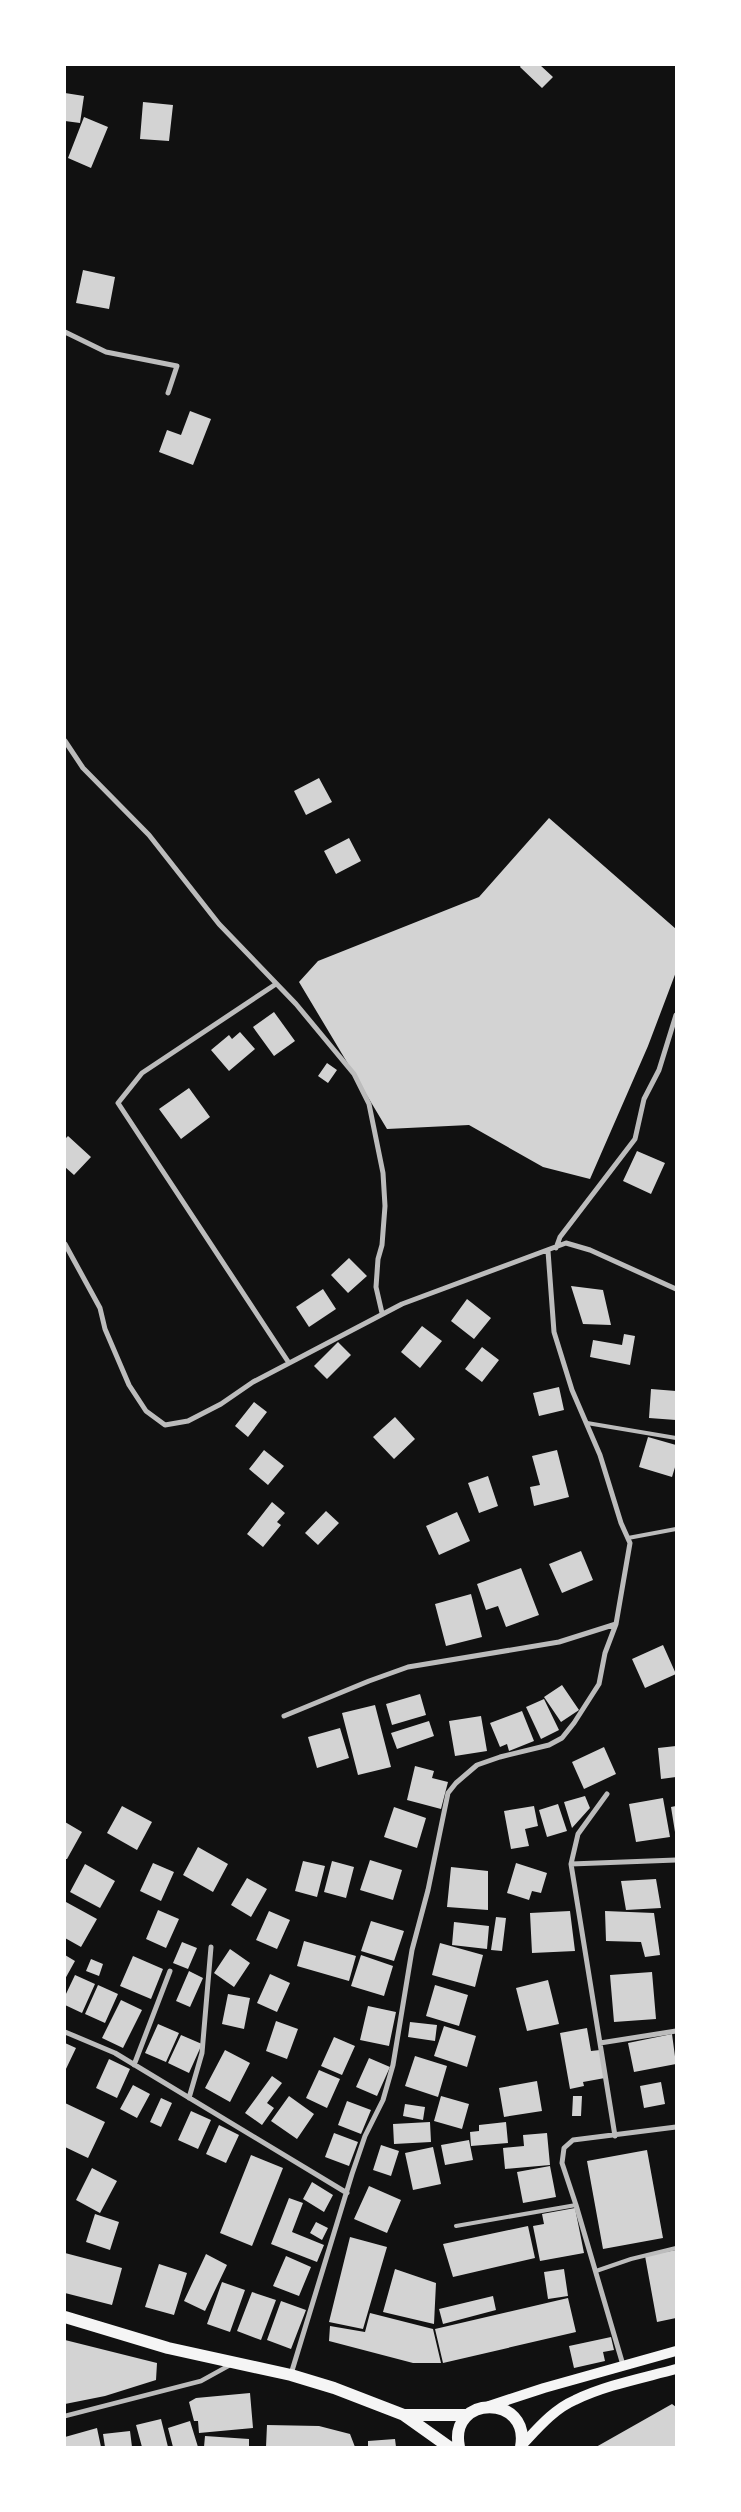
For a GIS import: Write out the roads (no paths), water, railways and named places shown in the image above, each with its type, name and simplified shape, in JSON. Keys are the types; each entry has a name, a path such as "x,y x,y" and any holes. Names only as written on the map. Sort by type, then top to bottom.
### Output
{"main road":[{"path":"65,2317 168,2348 291,2375 404,2414 449,2447"},
{"path":"459,2447 458,2431 467,2415 474,2410 676,2351"},
{"path":"522,2446 546,2420 574,2400 633,2380 676,2369"},
{"path":"489,2406 499,2407 515,2418 520,2426 522,2446"},
{"path":"404,2414 467,2415"}],"street":[{"path":"65,332 106,352 177,366 168,393"},
{"path":"65,740 83,768 149,835 219,924 296,1004 354,1074 369,1104 383,1173 385,1206 376,1287 382,1313"},
{"path":"276,984 142,1073 118,1103 289,1363"},
{"path":"556,1248 560,1237 635,1139 644,1099 659,1070 676,1015"},
{"path":"65,1244 100,1308 105,1329 129,1384 146,1411 165,1425 188,1421 196,1417 289,1363 382,1313 427,1294 566,1243 590,1250 676,1289"},
{"path":"291,2375 365,2136 382,2100 393,2066 412,1950 428,1890 448,1793 477,1765 500,1756 549,1746 562,1738 599,1684 605,1652 616,1624 630,1543 621,1523 600,1455 572,1390 554,1332 548,1251"},
{"path":"284,1716 369,1681 408,1668 559,1642 616,1624"},
{"path":"607,1794 578,1834 571,1864 615,2136"},
{"path":"571,1864 676,1860"},
{"path":"189,2098 202,2053 211,1948"},
{"path":"134,2064 170,1972"},
{"path":"65,2032 115,2053 347,2194"},
{"path":"600,2043 676,2032"},
{"path":"623,2365 576,2204 562,2163 564,2148 573,2140 676,2127"},
{"path":"65,2416 201,2381 235,2362"}],"lane":[{"path":"587,1423 676,1438"},
{"path":"628,1538 676,1529"},
{"path":"456,2226 576,2204"},
{"path":"596,2271 632,2259 676,2248"}]}
